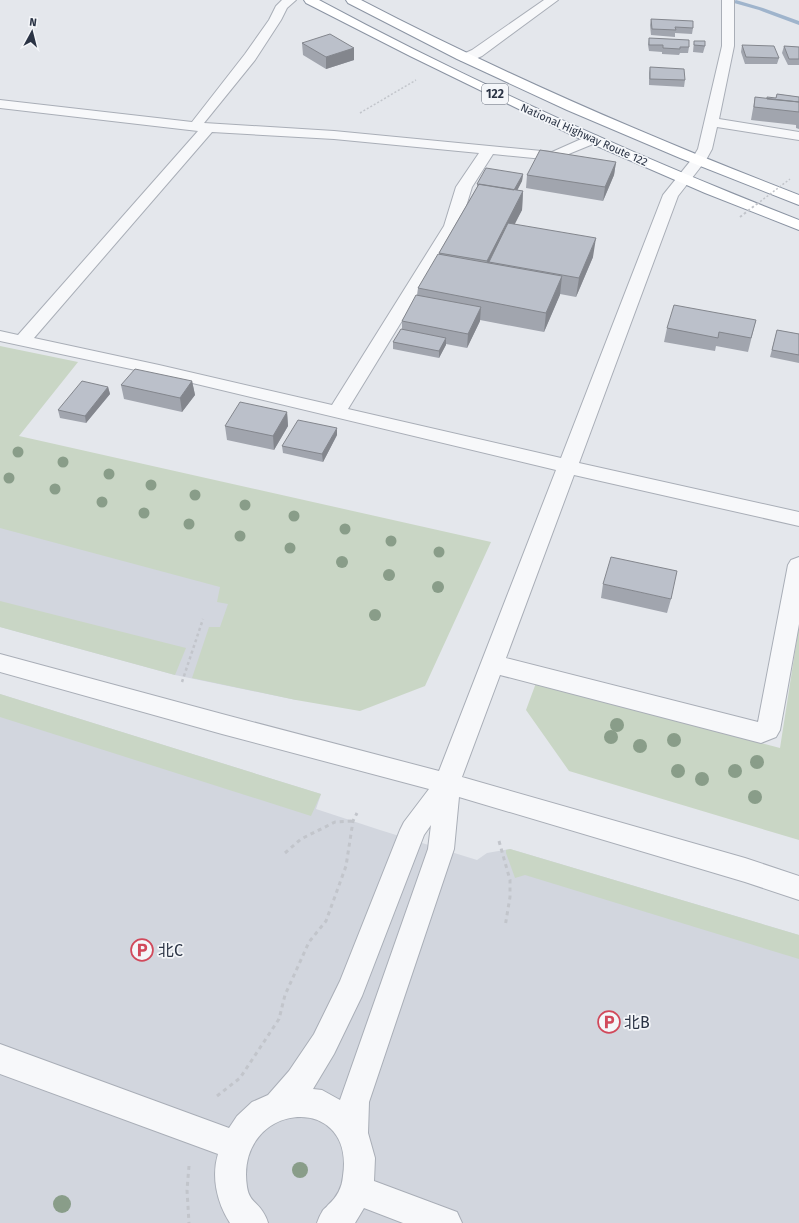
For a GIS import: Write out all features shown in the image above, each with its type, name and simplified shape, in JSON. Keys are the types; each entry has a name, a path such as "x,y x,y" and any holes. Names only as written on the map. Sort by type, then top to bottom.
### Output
{"highway":[{"name":"National Highway Route 122","path":"310,0 344,19 535,113 741,203 799,225"},
{"name":"National Highway Route 122","path":"352,0 466,58 626,131 799,200"}],"street":[{"path":"22,341 202,127 201,117 250,57 275,20 282,6 290,0"},
{"path":"466,58 477,53 552,0"},
{"path":"279,1104 300,1082 324,1044 352,987 413,830 447,783 671,195 699,160 705,149 728,46 728,0"},
{"path":"0,104 202,127 324,134 554,156 593,139"},
{"path":"712,122 799,136"},
{"path":"337,411 452,226 464,187 489,149"},
{"path":"0,336 159,370 799,519"},
{"path":"493,664 761,733 768,730 799,565"},
{"path":"0,663 222,724 447,783 745,870 799,888"},
{"path":"353,1134 354,1102 441,849 447,783"},
{"path":"0,1059 235,1145"},
{"path":"252,1223 241,1212 233,1196 230,1173 235,1145 243,1131 254,1119 266,1110 279,1104 294,1101 322,1105 334,1112 345,1122 353,1134 360,1152 360,1171 357,1190 343,1215 333,1223"},
{"path":"357,1190 446,1223"}],"path":[{"path":"324,134 413,82"},
{"path":"740,217 790,179"},
{"path":"181,684 203,619"},
{"path":"217,1096 240,1078 279,1019 285,995 309,942 326,921 346,866 354,821 357,813"},
{"path":"285,853 301,839 335,822 354,821"},
{"path":"499,841 510,880 510,897 505,927"},
{"path":"189,1166 187,1190 189,1223"}],"shaded area":[{"path":"0,502 352,588 296,700 175,675 0,627"},
{"path":"0,694 321,794 316,809 477,860 487,853 510,849 799,935 799,1223 0,1223"}],"green space":[{"path":"0,346 78,362 19,436 491,542 425,686 360,711 296,700 192,678 209,627 220,627 228,604 217,602 220,587 0,528"},
{"path":"0,601 186,648 175,675 0,627"},
{"path":"799,626 799,840 569,771 526,710 536,683 780,748"},
{"path":"0,694 321,794 311,816 0,717"},
{"path":"510,849 799,935 799,959 525,875 515,878 506,853 506,850"}],"building":[{"path":"651,19 693,21 693,28 675,27 676,30 652,29"},
{"path":"330,34 354,48 326,57 302,43"},
{"path":"649,38 689,40 689,47 680,47 680,49 663,48 663,45 649,45"},
{"path":"694,41 705,41 705,46 694,45"},
{"path":"742,45 774,46 779,58 746,57"},
{"path":"784,46 799,47 799,59 789,59"},
{"path":"650,67 684,69 685,80 650,79"},
{"path":"777,94 799,97 799,102 767,99 767,97 776,98"},
{"path":"755,97 799,102 799,112 754,107"},
{"path":"540,150 616,162 605,187 527,175"},
{"path":"486,168 523,174 514,190 477,184"},
{"path":"479,184 523,191 487,261 439,253"},
{"path":"508,223 596,238 579,278 489,262"},
{"path":"438,254 562,276 546,313 418,288"},
{"path":"416,295 481,307 468,334 402,321"},
{"path":"674,305 756,320 751,338 719,332 718,338 667,328"},
{"path":"401,329 446,338 439,351 393,342"},
{"path":"777,330 799,334 799,355 772,350"},
{"path":"135,369 192,381 180,398 121,385"},
{"path":"82,381 108,387 85,416 58,410"},
{"path":"240,402 287,412 273,436 225,426"},
{"path":"298,420 337,428 322,454 282,446"},
{"path":"611,557 677,571 671,599 603,584"}],"waterway":[{"path":"736,2 761,9 799,23"}],"place":[{"name":"北C","path":"142,950"},
{"name":"北B","path":"609,1022"}]}
